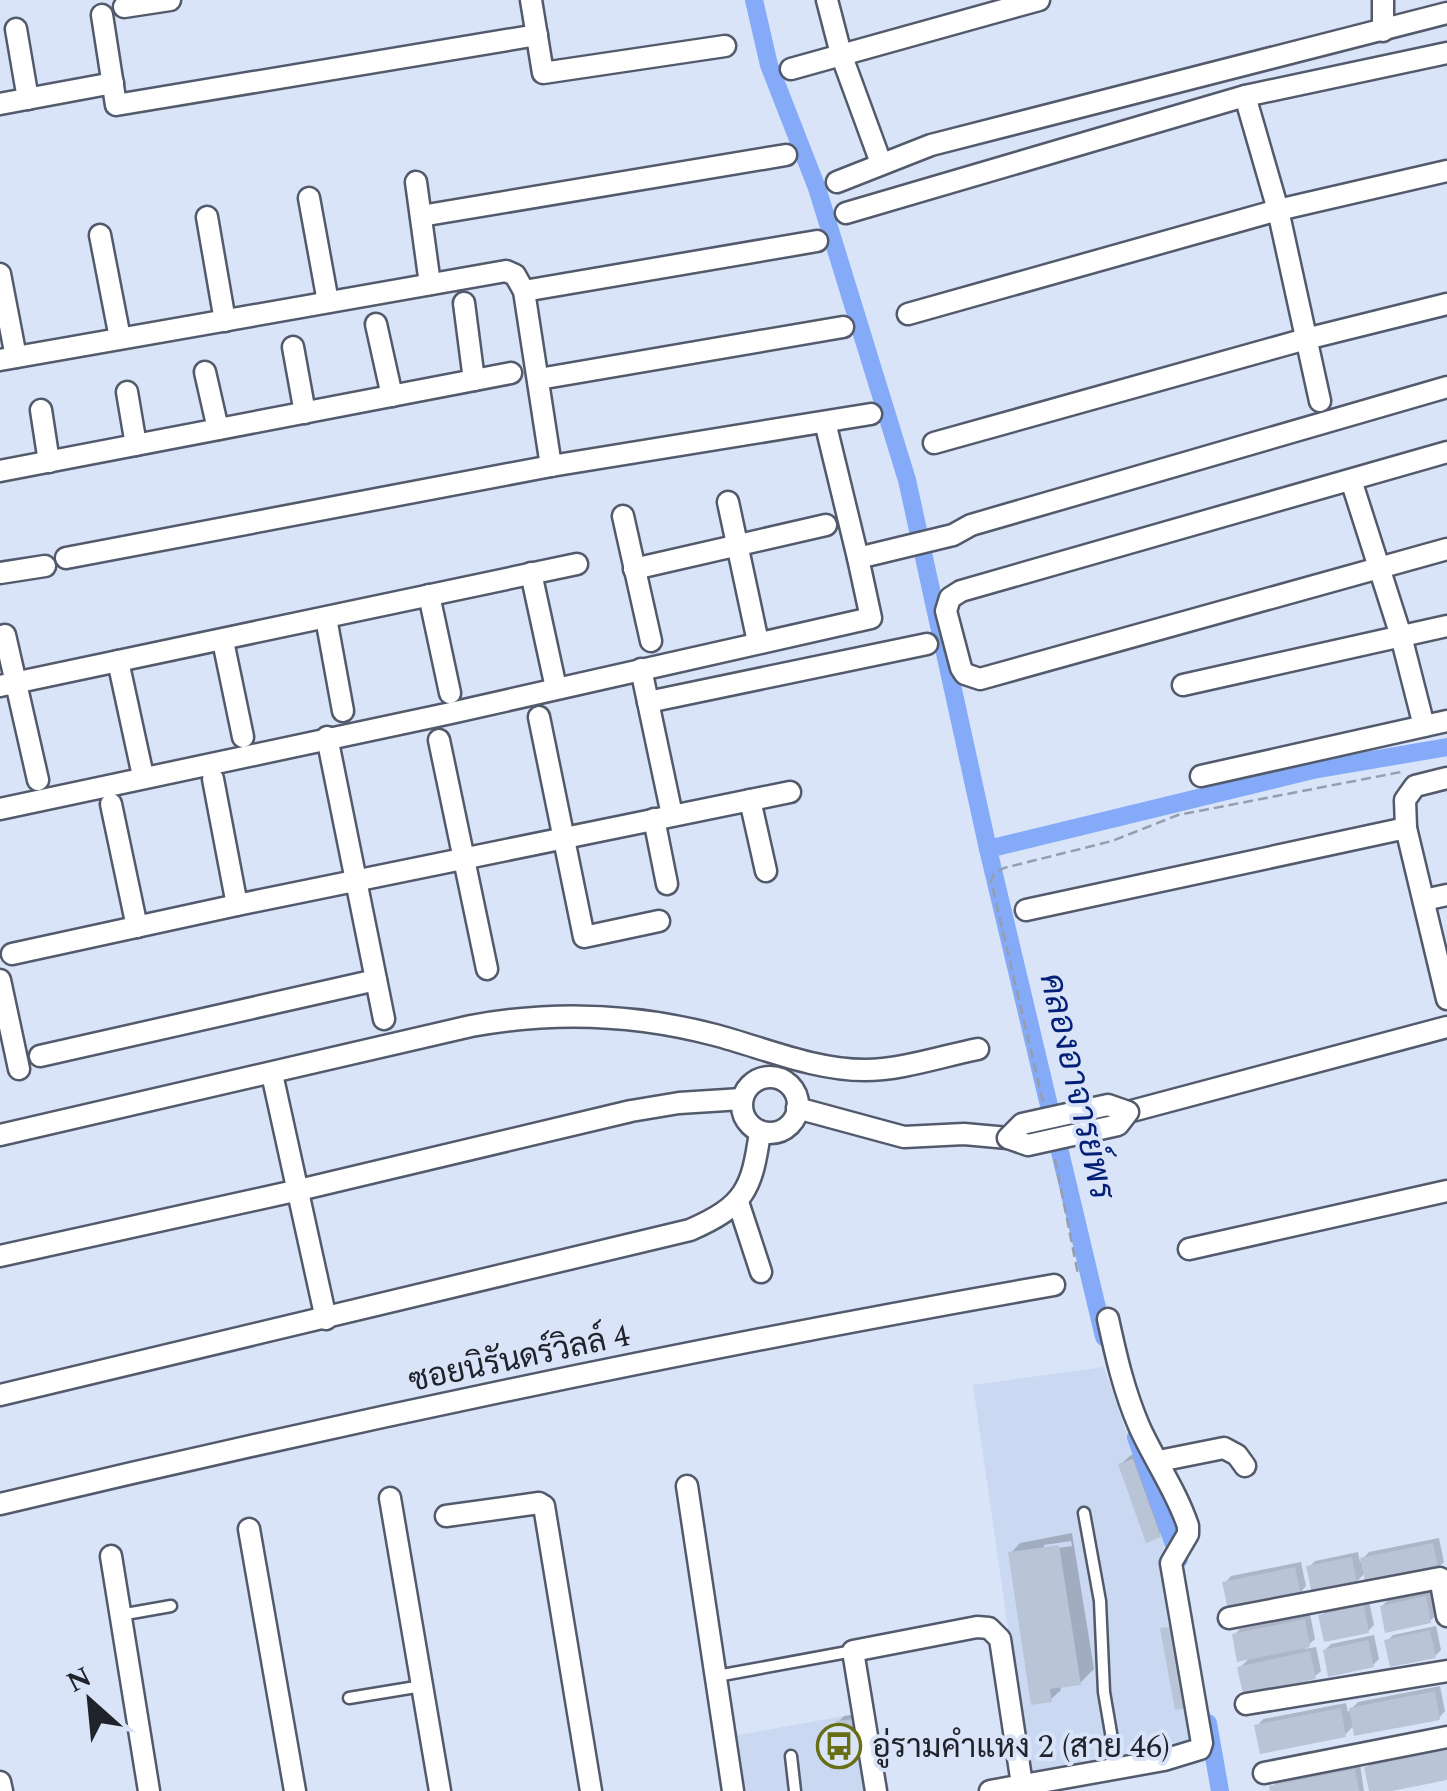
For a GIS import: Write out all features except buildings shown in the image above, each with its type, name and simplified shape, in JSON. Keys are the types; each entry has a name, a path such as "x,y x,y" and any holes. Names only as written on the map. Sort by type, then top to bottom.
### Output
{"street":[{"path":"124,7 170,0"},
{"path":"531,0 543,74 725,46"},
{"path":"827,0 841,54 881,163"},
{"path":"791,69 1039,0"},
{"path":"1383,0 1384,31"},
{"path":"837,182 950,140 1447,13"},
{"path":"102,15 116,104 537,35"},
{"path":"16,29 28,99"},
{"path":"846,213 1245,96 1447,53"},
{"path":"0,104 113,83"},
{"path":"1245,96 1278,210 1320,402"},
{"path":"422,216 786,154"},
{"path":"908,314 1278,210 1447,171"},
{"path":"416,182 430,284"},
{"path":"309,198 328,302"},
{"path":"207,217 226,321"},
{"path":"100,235 120,338"},
{"path":"524,291 818,241"},
{"path":"0,274 8,358 506,271 515,275 524,291 551,466"},
{"path":"464,304 474,380"},
{"path":"934,443 1306,339 1447,304"},
{"path":"376,324 392,396"},
{"path":"540,379 843,327"},
{"path":"293,347 306,413"},
{"path":"205,372 218,430"},
{"path":"0,472 512,373"},
{"path":"858,558 953,535 971,525 1447,387"},
{"path":"127,392 136,445"},
{"path":"40,410 50,462"},
{"path":"66,558 551,466 871,414"},
{"path":"0,809 871,618 824,422"},
{"path":"1447,452 955,594 946,611 961,668 972,678 988,677 1447,549"},
{"path":"1351,480 1401,636 1424,726"},
{"path":"728,502 758,642"},
{"path":"623,516 652,641"},
{"path":"634,569 826,525"},
{"path":"8,685 577,564"},
{"path":"0,573 44,566"},
{"path":"530,573 556,688"},
{"path":"428,595 450,693"},
{"path":"326,618 344,712"},
{"path":"1183,685 1447,626"},
{"path":"5,635 8,685 38,780"},
{"path":"223,640 243,736"},
{"path":"648,702 927,644"},
{"path":"118,662 143,776"},
{"path":"642,670 663,817 666,884"},
{"path":"539,718 584,937 658,921"},
{"path":"1202,776 1447,721"},
{"path":"326,737 384,1019"},
{"path":"439,740 487,969"},
{"path":"1447,778 1416,786 1404,800 1406,828 1447,999"},
{"path":"213,779 237,904"},
{"path":"12,954 237,904 790,792"},
{"path":"750,800 766,871"},
{"path":"111,804 137,927"},
{"path":"1026,910 1406,828"},
{"path":"1424,900 1447,895"},
{"path":"0,980 19,1069"},
{"path":"40,1056 376,980"},
{"path":"0,1135 522,1016 569,1015 655,1024 712,1034 838,1068 867,1070 978,1049"},
{"path":"798,1108 904,1138 964,1134 1008,1138 1022,1124 1108,1105 1128,1112 1447,1027"},
{"path":"773,1078 784,1056"},
{"path":"272,1074 326,1319"},
{"path":"773,1078 789,1084 798,1108 785,1129 760,1132 743,1116 742,1099 750,1085 773,1078"},
{"path":"0,1256 631,1110 679,1102 742,1099"},
{"path":"0,1396 690,1230 738,1202 754,1175 760,1132"},
{"path":"1190,1250 1447,1191"},
{"path":"738,1202 762,1272"},
{"name":"ซอยนิรันดร์วิลล์ 4","path":"0,1504 302,1433 816,1326 1054,1285"},
{"path":"990,1791 1047,1786 1200,1749 1202,1736 1172,1570 1179,1546 1188,1534 1186,1520 1141,1430 1121,1377 1108,1319"},
{"path":"1159,1461 1224,1448 1237,1454 1245,1466"},
{"path":"687,1486 732,1791"},
{"path":"390,1498 440,1791"},
{"path":"446,1516 539,1502 544,1506 591,1791"},
{"path":"249,1529 294,1791"},
{"path":"112,1556 149,1791"},
{"path":"1229,1618 1440,1578 1447,1616"},
{"path":"876,1791 853,1650 977,1627 997,1632 1023,1788"},
{"path":"1246,1704 1447,1672"},
{"path":"1264,1773 1447,1737"},
{"path":"0,1782 2,1791"}],"lane":[{"path":"1084,1513 1100,1601 1104,1692 1117,1769"},
{"path":"120,1615 170,1606"},
{"path":"717,1676 853,1650"},
{"path":"349,1698 423,1686"},
{"path":"791,1756 795,1791"}],"path":[{"path":"1046,1118 991,881 996,872 1112,841 1178,815 1414,770"},
{"path":"1054,1155 1078,1274"}],"shaded area":[{"path":"1104,1367 1162,1537 1197,1730 1189,1748 1029,1774 973,1385"},
{"path":"860,1713 872,1791 740,1791 733,1736"}],"waterway":[{"path":"754,0 769,65 817,188 907,480 988,849"},
{"name":"คลองอาจารย์พร","path":"1104,1337 988,849 1313,770 1447,747"},
{"name":"คลองอาจารย์พร","path":"1136,1437 1179,1559"},
{"name":"คลองอาจารย์พร","path":"1208,1723 1220,1791"}],"place":[{"name":"อู่รามคำแหง 2 (สาย 46)","path":"839,1746"}]}
